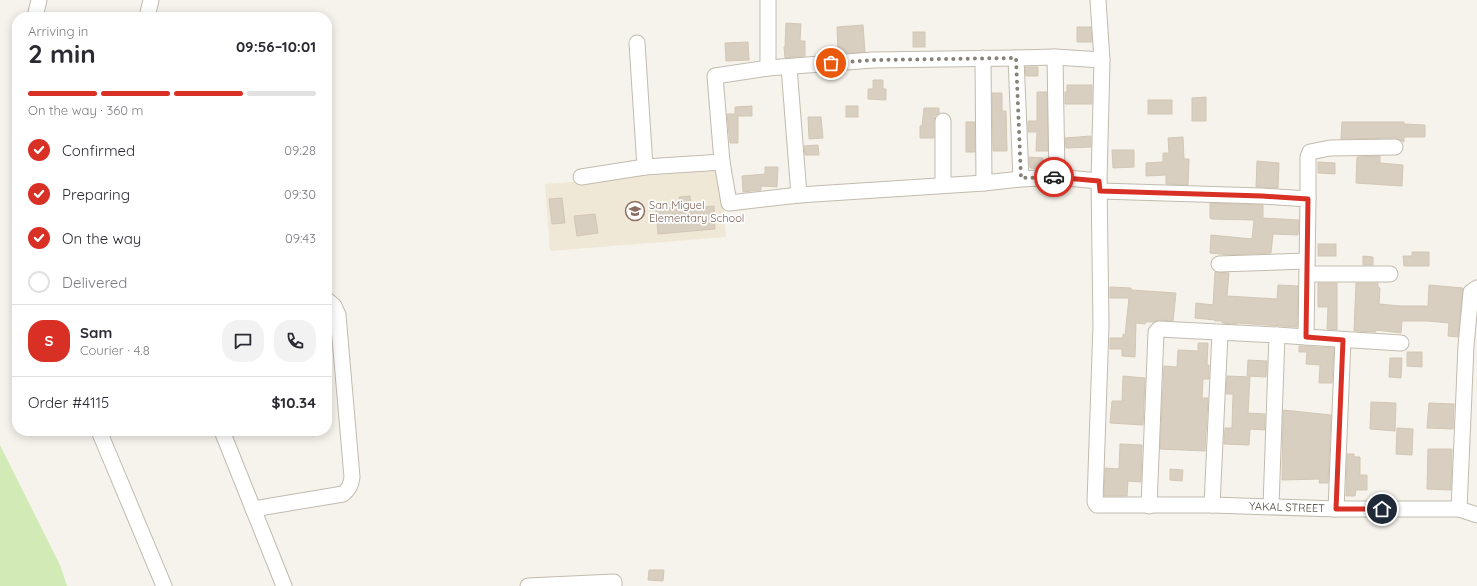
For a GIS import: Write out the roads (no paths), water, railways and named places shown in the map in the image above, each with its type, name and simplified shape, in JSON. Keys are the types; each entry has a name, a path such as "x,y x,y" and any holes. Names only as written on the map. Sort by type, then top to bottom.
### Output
{"street":[{"path":"36,12 39,0"},
{"path":"148,12 151,0"},
{"path":"768,0 768,68"},
{"path":"1098,0 1102,60 1100,186"},
{"path":"637,43 645,167"},
{"path":"1102,60 1055,57 873,60 768,68 716,76 722,162 729,203 799,195 984,183 1021,178 1057,177 1100,186 1308,199"},
{"path":"1055,57 1057,177"},
{"path":"983,58 984,183"},
{"path":"1016,58 1021,178"},
{"path":"789,67 799,195"},
{"path":"943,185 944,121"},
{"path":"1306,337 1308,157 1310,152 1330,148 1395,147"},
{"path":"581,177 645,167 722,162"},
{"name":"YAKAL STREET","path":"1100,186 1101,325 1095,482 1095,502 1097,505 1212,505 1336,509 1459,509 1477,515"},
{"path":"1220,264 1390,274"},
{"path":"1459,509 1466,346 1471,292 1477,288"},
{"path":"253,509 343,494 352,483 338,315 332,304"},
{"path":"1149,506 1156,332 1159,329 1402,343"},
{"path":"1212,505 1220,333"},
{"path":"1271,506 1278,335"},
{"path":"1336,509 1343,340"},
{"path":"101,436 164,586"},
{"path":"224,436 284,586"},
{"path":"528,586 614,582 614,586"}],"place":[{"name":"San Miguel Elementary School","path":"635,211"}]}
